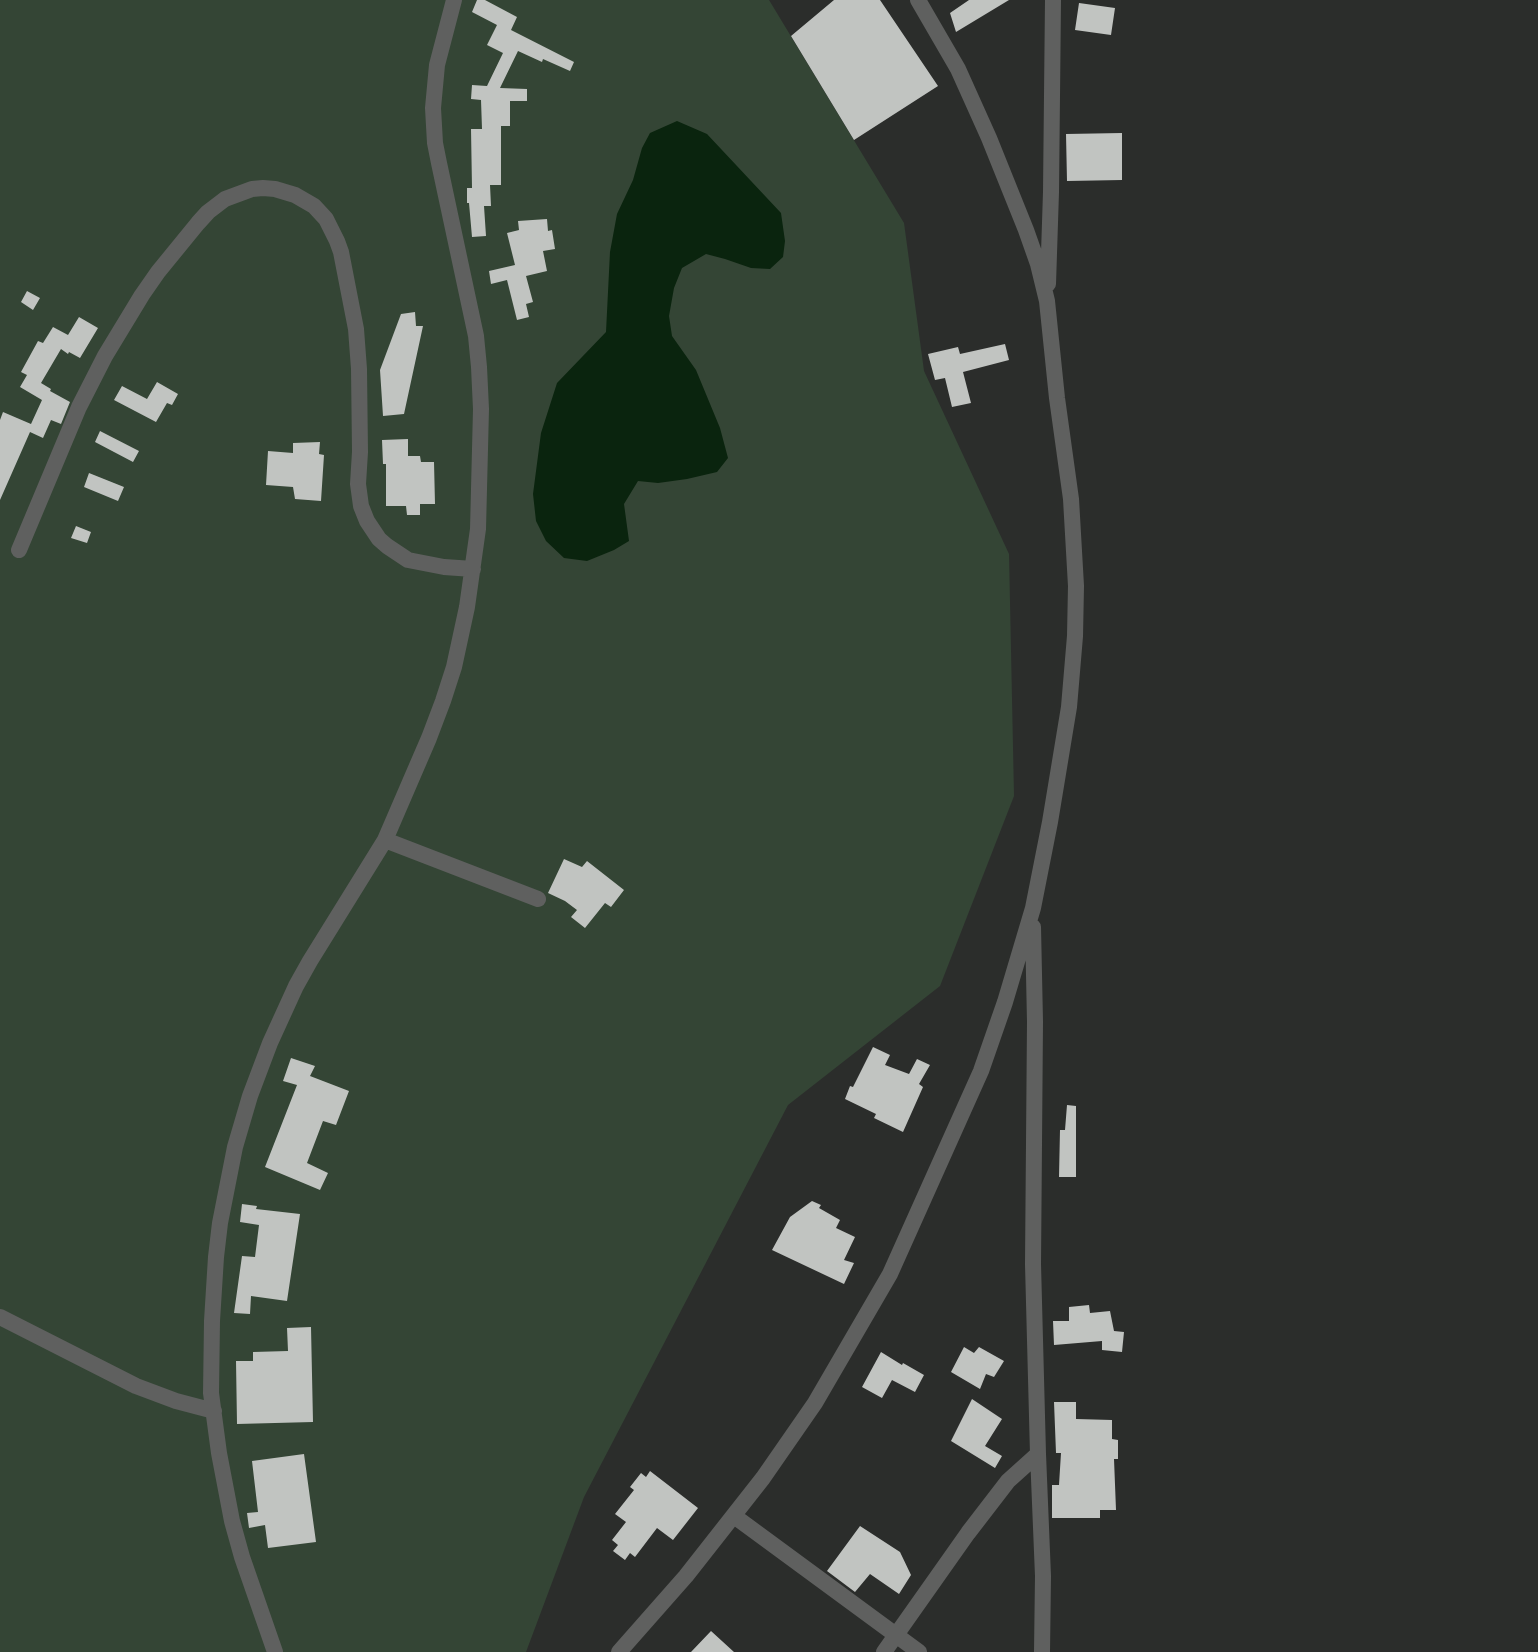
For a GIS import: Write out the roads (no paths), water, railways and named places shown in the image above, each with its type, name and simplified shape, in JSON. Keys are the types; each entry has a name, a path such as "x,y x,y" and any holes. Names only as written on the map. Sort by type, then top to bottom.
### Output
{"street":[{"path":"275,1652 242,1557 219,1453 211,1364 216,1257 227,1184 243,1118 270,1043 296,986 385,840 443,701 467,607 478,529 481,461 479,368 476,336 452,219 442,184 433,108 437,65 454,0"},
{"path":"619,1652 686,1576 763,1478 815,1403 890,1274 981,1071 1005,1002 1033,908 1052,812 1069,707 1076,616 1071,499 1047,301 1038,264 1026,230 989,138 958,69 918,0"},
{"path":"1047,301 1051,192 1053,0"},
{"path":"20,550 79,407 105,356 142,295 208,212 225,199 252,189 264,188 295,195 314,206 326,219 337,241 344,264 356,329 359,369 358,484 361,506 367,521 387,546 408,560 444,567 473,569"},
{"path":"385,840 538,899"},
{"path":"1033,908 1035,1022 1033,1264 1043,1576 1042,1652"},
{"path":"0,1317 136,1386 214,1411"},
{"path":"884,1652 968,1533 1008,1481 1038,1454"},
{"path":"735,1516 919,1652"}]}
